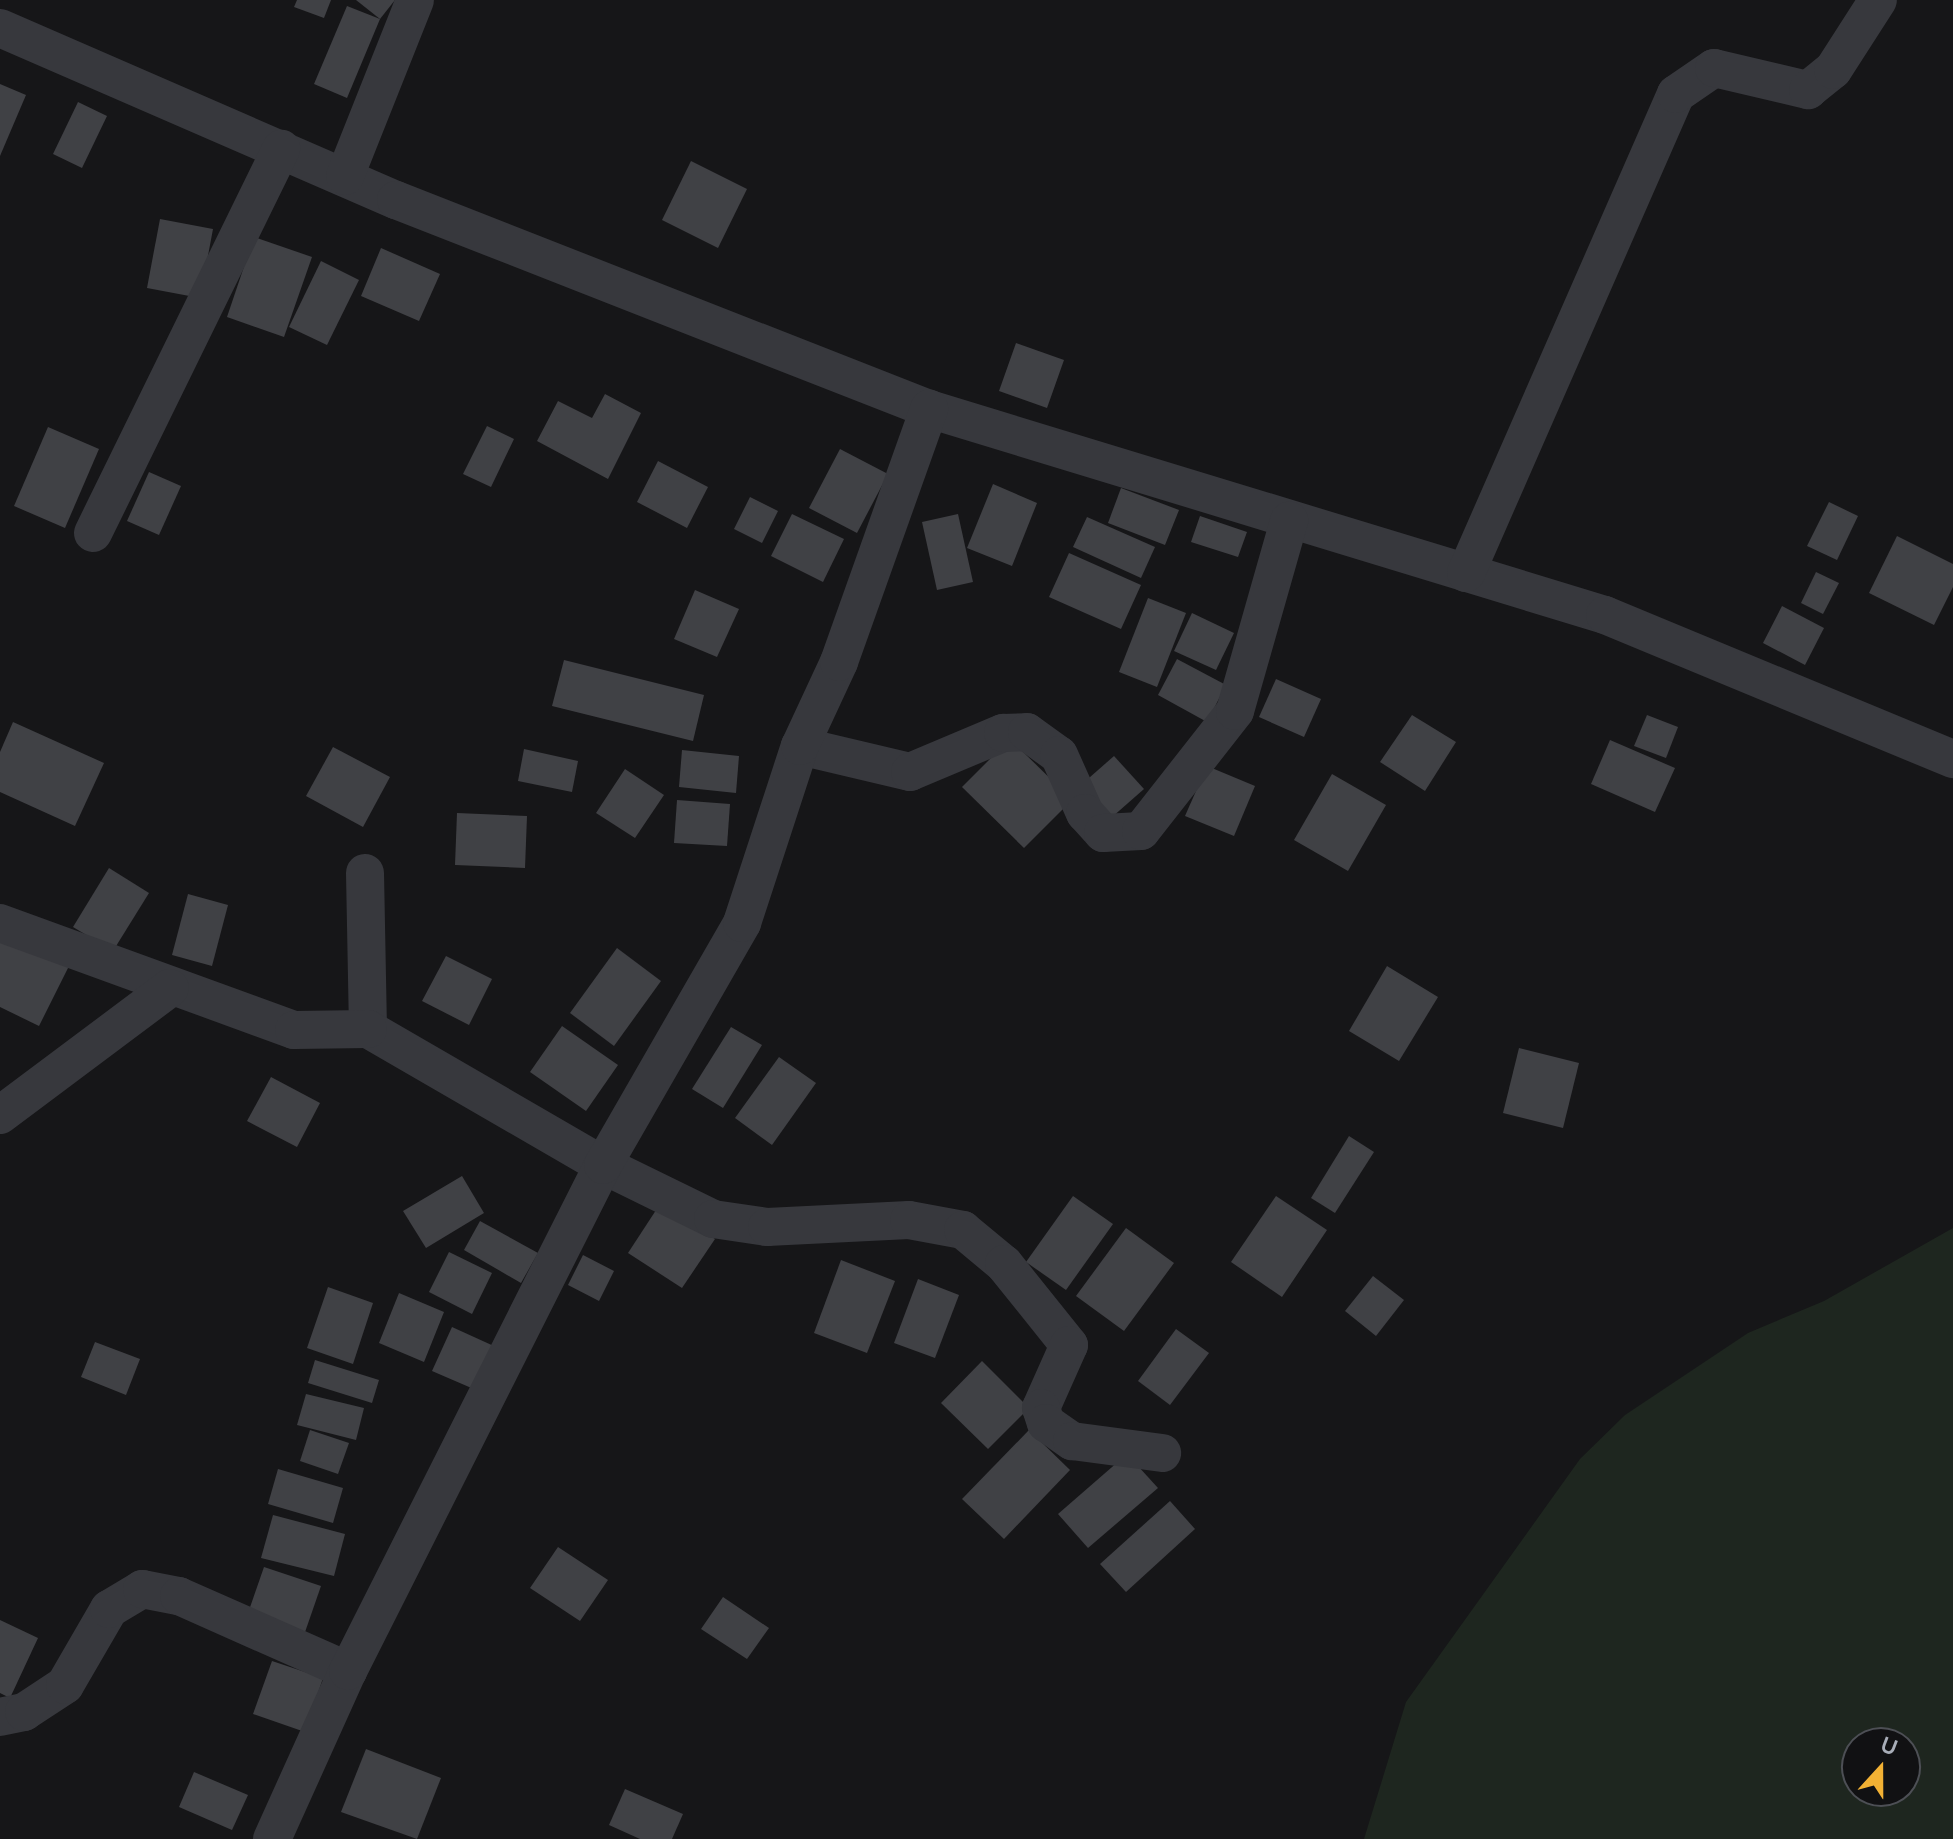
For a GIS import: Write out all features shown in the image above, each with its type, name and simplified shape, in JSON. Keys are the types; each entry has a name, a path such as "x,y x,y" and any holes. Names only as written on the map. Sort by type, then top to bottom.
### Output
{"street":[{"path":"345,176 415,0"},
{"path":"1466,573 1676,94 1714,68 1808,90 1833,70 1878,0"},
{"path":"0,28 345,176 929,409 1466,573 1670,640 1953,759"},
{"path":"93,533 281,149"},
{"path":"272,1839 348,1671 603,1165 742,923 800,746 839,662 929,409"},
{"path":"800,746 910,772 1003,733 1027,732 1052,746 1103,833 1141,831 1235,711 1289,521"},
{"path":"365,873 368,1029"},
{"path":"0,923 170,988 294,1030 368,1029 603,1165 728,1223 866,1218 963,1230 1004,1264 1069,1345 1041,1408 1046,1423 1072,1441 1162,1453"},
{"path":"0,1115 170,988"},
{"path":"0,1717 24,1712 65,1685 109,1609 142,1589 179,1596 348,1671"}],"shaded area":[{"path":"1953,1228 1953,1839 1364,1839 1406,1702 1580,1459 1625,1415 1748,1333 1824,1301"}],"building":[{"path":"297,0 331,0 324,18 294,7"},
{"path":"356,0 395,0 380,19"},
{"path":"347,6 380,19 347,98 314,84"},
{"path":"0,84 26,95 0,156"},
{"path":"78,102 107,116 82,168 53,154"},
{"path":"691,161 747,189 718,248 662,220"},
{"path":"160,219 213,229 200,298 147,288"},
{"path":"254,237 312,257 284,337 227,317"},
{"path":"381,248 440,274 419,321 361,296"},
{"path":"321,261 359,280 327,345 289,327"},
{"path":"1016,343 1064,360 1047,408 999,391"},
{"path":"605,394 641,413 608,479 537,441 558,401 592,418"},
{"path":"487,426 514,439 491,487 463,474"},
{"path":"48,427 99,449 65,528 14,506"},
{"path":"840,449 888,474 857,533 809,508"},
{"path":"658,461 708,487 687,528 637,502"},
{"path":"149,472 181,486 159,535 127,521"},
{"path":"993,484 1037,503 1012,566 967,548"},
{"path":"1121,488 1179,510 1165,545 1108,523"},
{"path":"750,497 778,511 762,543 734,529"},
{"path":"1829,502 1858,516 1837,560 1807,546"},
{"path":"792,514 844,539 823,582 771,556"},
{"path":"958,514 973,582 937,590 922,522"},
{"path":"1200,516 1247,532 1238,557 1191,542"},
{"path":"1087,517 1155,547 1141,578 1073,547"},
{"path":"1897,536 1953,564 1953,587 1934,625 1869,593"},
{"path":"1069,553 1141,585 1121,629 1049,597"},
{"path":"1816,572 1839,583 1823,614 1801,603"},
{"path":"695,590 739,609 717,657 674,639"},
{"path":"1148,598 1186,613 1157,687 1119,672"},
{"path":"1782,606 1824,628 1805,665 1763,643"},
{"path":"1192,613 1234,633 1216,670 1174,651"},
{"path":"1177,659 1226,685 1207,722 1158,695"},
{"path":"564,660 704,695 693,741 552,706"},
{"path":"1276,679 1321,699 1304,737 1259,717"},
{"path":"1412,715 1456,742 1425,791 1380,762"},
{"path":"1647,715 1678,727 1666,758 1634,746"},
{"path":"13,722 104,763 75,826 0,792 0,752"},
{"path":"1010,739 1072,800 1024,848 962,787"},
{"path":"1610,740 1675,768 1655,812 1591,784"},
{"path":"333,747 390,777 363,827 306,796"},
{"path":"524,749 578,761 572,792 518,781"},
{"path":"682,750 739,756 736,793 679,787"},
{"path":"1114,756 1144,789 1111,818 1081,785"},
{"path":"1207,766 1255,786 1234,836 1185,816"},
{"path":"625,769 664,795 635,838 596,813"},
{"path":"1332,774 1386,805 1348,871 1294,840"},
{"path":"677,800 730,804 727,846 674,843"},
{"path":"457,813 527,816 525,868 455,865"},
{"path":"109,868 149,893 113,951 73,927"},
{"path":"188,894 228,905 212,966 172,955"},
{"path":"0,933 69,966 39,1026 0,1007"},
{"path":"617,948 661,981 614,1046 570,1013"},
{"path":"446,956 492,979 469,1025 422,1001"},
{"path":"1387,966 1438,997 1399,1061 1349,1031"},
{"path":"562,1026 618,1065 586,1111 530,1072"},
{"path":"731,1027 762,1045 723,1108 692,1089"},
{"path":"1519,1048 1579,1063 1563,1128 1503,1113"},
{"path":"779,1057 816,1083 772,1145 735,1118"},
{"path":"271,1077 320,1103 297,1147 247,1121"},
{"path":"1349,1136 1374,1152 1335,1213 1311,1198"},
{"path":"462,1176 484,1213 426,1248 403,1211"},
{"path":"1073,1196 1113,1224 1066,1290 1026,1262"},
{"path":"1276,1196 1327,1230 1282,1297 1231,1262"},
{"path":"660,1204 715,1239 682,1288 628,1253"},
{"path":"480,1221 538,1253 521,1283 464,1250"},
{"path":"1126,1228 1174,1263 1124,1331 1076,1296"},
{"path":"449,1252 492,1273 472,1314 429,1292"},
{"path":"583,1255 614,1271 599,1301 568,1285"},
{"path":"841,1260 895,1281 867,1353 814,1333"},
{"path":"1373,1276 1404,1300 1376,1336 1345,1311"},
{"path":"918,1279 959,1295 935,1358 894,1343"},
{"path":"328,1287 373,1303 353,1364 307,1348"},
{"path":"399,1293 444,1312 424,1362 379,1343"},
{"path":"452,1327 496,1347 476,1390 432,1371"},
{"path":"1176,1329 1209,1353 1170,1405 1138,1381"},
{"path":"95,1342 140,1359 126,1395 81,1377"},
{"path":"315,1360 379,1380 372,1403 308,1383"},
{"path":"982,1361 1029,1408 988,1449 941,1403"},
{"path":"306,1394 364,1408 356,1440 297,1425"},
{"path":"310,1430 349,1443 338,1474 300,1461"},
{"path":"1029,1430 1070,1470 1004,1539 962,1499"},
{"path":"1127,1454 1158,1488 1088,1548 1058,1514"},
{"path":"278,1469 343,1488 333,1523 268,1504"},
{"path":"1170,1501 1195,1529 1126,1592 1100,1564"},
{"path":"273,1515 345,1534 334,1576 261,1558"},
{"path":"558,1547 608,1580 580,1621 530,1588"},
{"path":"264,1567 321,1586 304,1635 247,1616"},
{"path":"723,1597 769,1628 747,1659 701,1629"},
{"path":"0,1620 38,1638 10,1698 0,1693"},
{"path":"272,1661 323,1678 305,1732 253,1714"},
{"path":"366,1749 441,1778 417,1839 341,1812"},
{"path":"194,1772 248,1795 232,1830 179,1807"},
{"path":"625,1789 683,1814 672,1839 640,1839 609,1825"}]}
